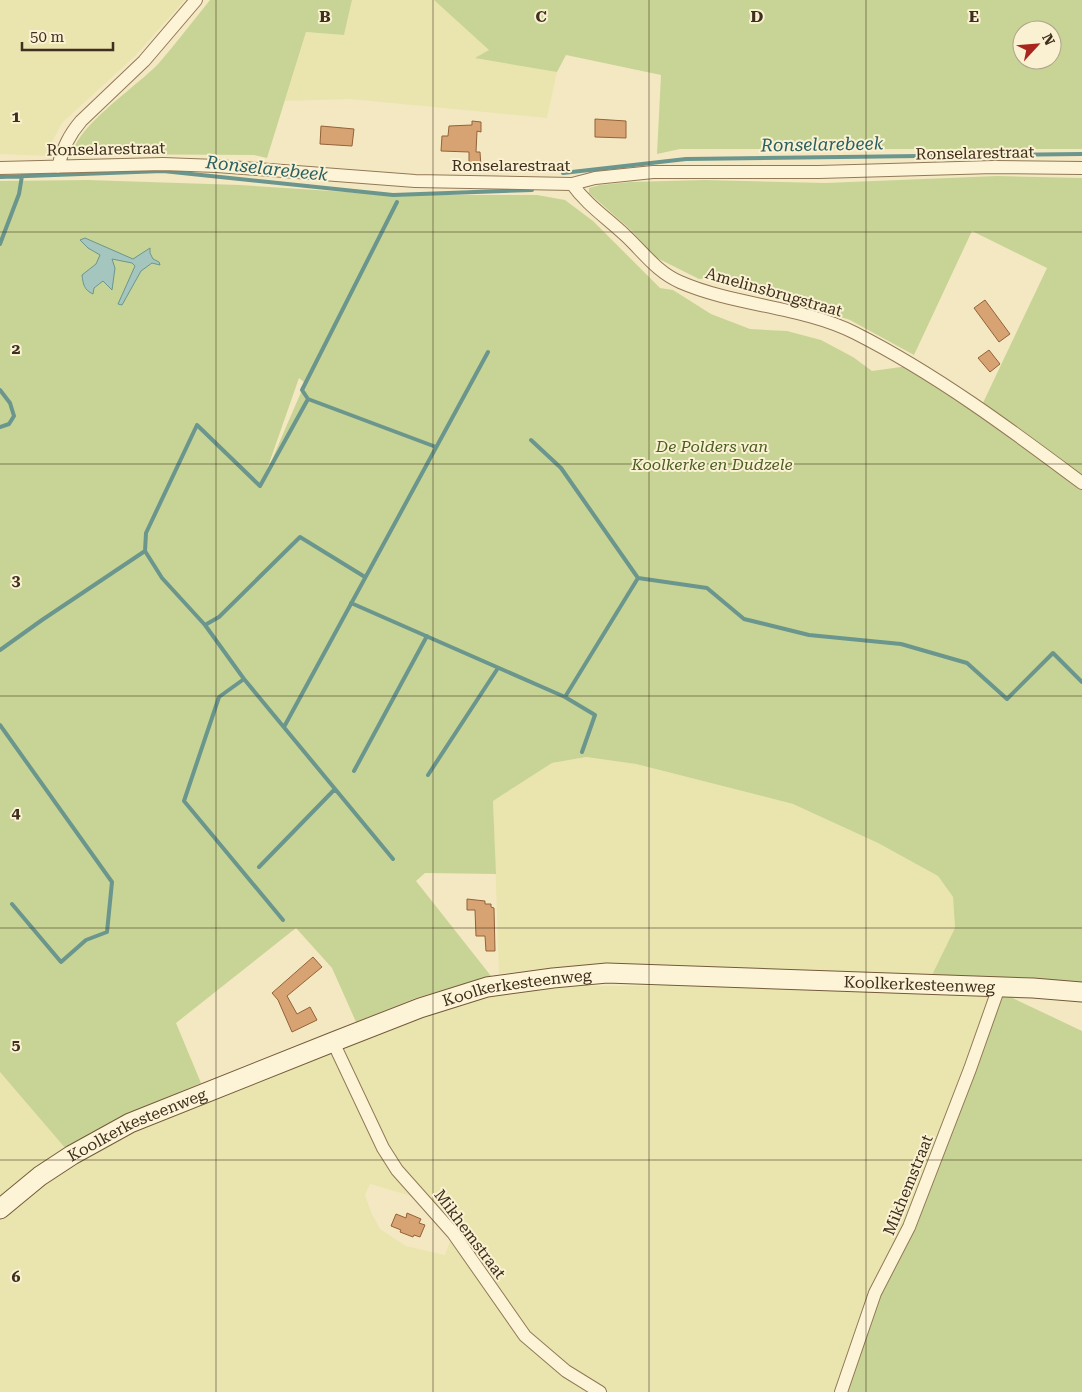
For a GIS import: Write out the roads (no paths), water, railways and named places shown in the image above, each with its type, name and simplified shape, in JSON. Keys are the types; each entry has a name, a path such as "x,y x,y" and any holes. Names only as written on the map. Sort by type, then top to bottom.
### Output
{"main road":[{"name":"Koolkerkesteenweg","path":"0,1209 40,1176 72,1154 130,1122 420,1008 487,987 607,973 999,987 1082,992"}],"street":[{"path":"58,167 63,148 81,121 144,61 196,0"},
{"name":"Ronselarestraat","path":"0,168 163,164 199,165 415,181 572,184 595,178 653,172 819,172 994,167 1082,168"},
{"name":"Amelinsbrugstraat","path":"572,184 583,199 627,237 665,274 696,288 824,321 854,332 966,398 1082,484"},
{"name":"Mikhemstraat","path":"841,1392 875,1293 909,1228 970,1069 999,987"},
{"name":"Mikhemstraat","path":"333,1042 383,1148 397,1170 453,1233 526,1336 566,1372 600,1392"}],"water":[{"path":"85,238 133,259 150,248 153,259 159,262 160,265 152,263 141,271 122,305 118,304 135,266 132,263 112,259 115,268 112,290 103,281 94,288 93,294 85,286 82,275 96,264 100,255 88,248 80,240"}],"waterway":[{"name":"Ronselarebeek","path":"563,173 686,159 1082,154"},
{"name":"Ronselarebeek","path":"0,177 163,171 393,195 532,190"},
{"path":"0,244 19,194 22,176"},
{"path":"397,202 302,390 308,399 436,447"},
{"path":"284,727 488,352"},
{"path":"0,390 10,403 14,416 9,424 0,427"},
{"path":"145,551 146,533 197,425 260,486 308,399"},
{"path":"531,440 561,468 638,578 707,588 744,619 809,635 901,644 967,663 1007,699 1053,653 1082,682"},
{"path":"205,625 219,617 300,537 365,577"},
{"path":"0,650 145,551 162,578 205,625 244,679 393,859"},
{"path":"582,752 595,715 565,697 638,578"},
{"path":"351,603 565,697"},
{"path":"354,771 427,636"},
{"path":"428,775 498,668"},
{"path":"244,679 219,697 184,801 283,920"},
{"path":"0,725 112,882 107,932 86,940 61,962 12,904"},
{"path":"259,867 335,789"}],"park label":[{"name":"De Polders van Koolkerke en Dudzele","path":"712,455"}]}
